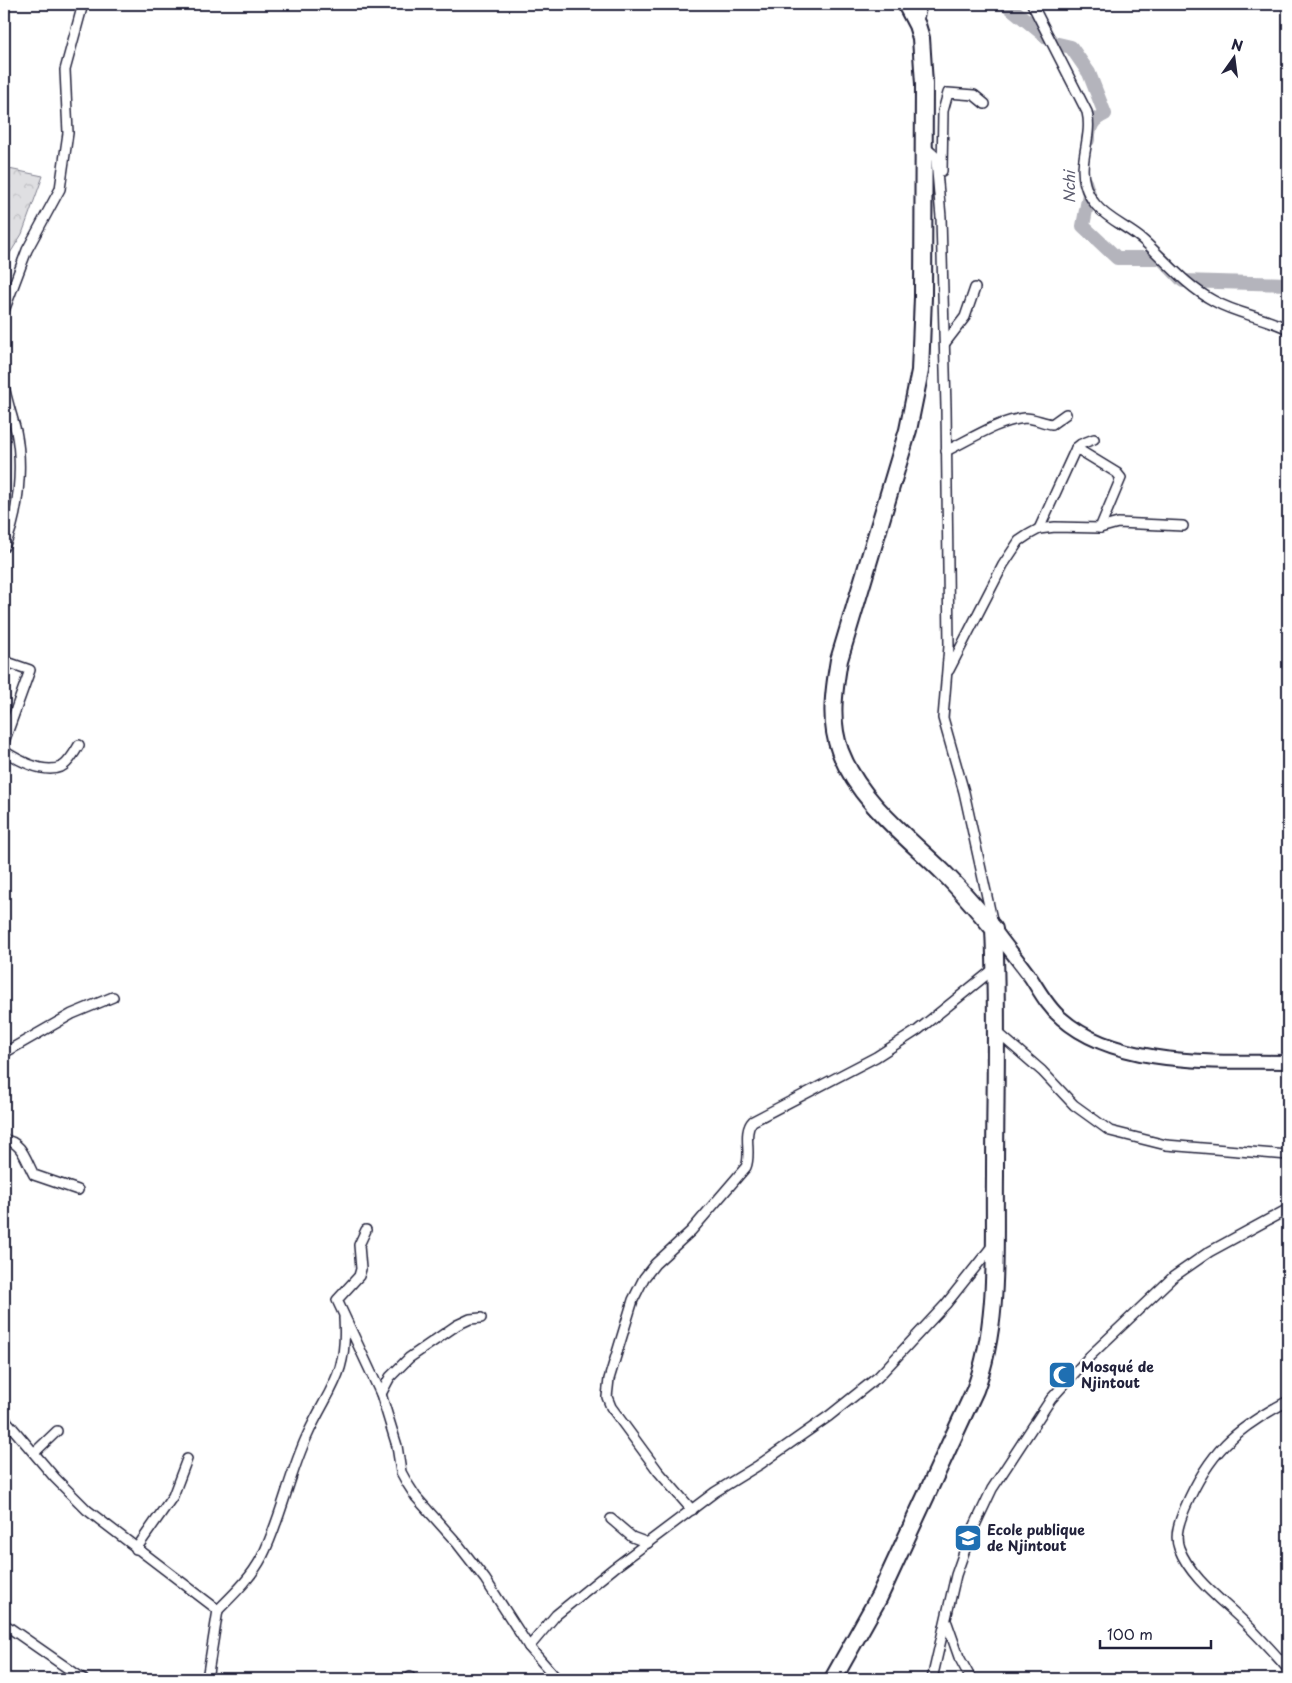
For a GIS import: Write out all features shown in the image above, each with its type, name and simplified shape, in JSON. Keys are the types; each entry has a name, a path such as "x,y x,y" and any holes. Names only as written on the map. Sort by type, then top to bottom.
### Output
{"highway":[{"path":"833,1679 879,1596 975,1390 986,1359 989,1340 994,1245 996,967 994,929 959,888 865,793 840,750 834,722 835,680 839,660 908,430 918,385 923,297 924,84 921,38 917,25 906,4"}],"main road":[{"path":"994,929 1059,1016 1082,1033 1102,1043 1139,1055 1167,1058 1288,1062"}],"street":[{"path":"4,311 27,250 62,184 68,132 65,70 82,4"},
{"path":"917,25 922,4"},
{"path":"1032,4 1087,112 1089,125 1084,182 1096,206 1144,241 1180,277 1199,292 1234,310 1263,317 1288,330"},
{"path":"986,104 974,95 948,93 943,111 940,186 945,343 948,672 943,693 945,730 964,792 994,929"},
{"path":"924,146 934,155 940,186"},
{"path":"945,343 965,317 975,288"},
{"path":"4,386 16,433 18,455 14,518 4,547"},
{"path":"946,451 979,433 1005,423 1031,418 1052,424 1066,414"},
{"path":"1039,528 1076,448 1080,444 1094,439"},
{"path":"1076,448 1117,473 1121,478 1100,528"},
{"path":"948,672 1012,551 1019,541 1039,528 1068,526 1100,528 1118,523 1183,526"},
{"path":"4,661 30,670 4,742"},
{"path":"4,751 29,765 55,768 63,766 80,745"},
{"path":"692,1510 639,1446 611,1407 607,1397 608,1379 633,1300 644,1278 655,1264 696,1225 746,1167 748,1158 748,1128 753,1121 876,1057 918,1030 996,967"},
{"path":"4,1053 72,1014 113,997"},
{"path":"996,1032 1042,1071 1074,1105 1110,1131 1166,1145 1288,1155"},
{"path":"4,1140 15,1142 34,1175 78,1190"},
{"path":"932,1679 956,1576 978,1517 1014,1455 1057,1392 1090,1356 1173,1277 1209,1252 1288,1208"},
{"path":"366,1230 359,1244 359,1276 336,1300 381,1394 397,1446 401,1472 416,1497 457,1543 485,1579 529,1647 556,1679"},
{"path":"529,1647 556,1616 648,1543 715,1492 759,1465 820,1422 878,1377 946,1304 994,1245"},
{"path":"207,1679 218,1610 242,1585 262,1557 307,1435 340,1371 346,1342 344,1316"},
{"path":"381,1394 390,1377 409,1358 458,1325 470,1319 481,1318"},
{"path":"1288,1401 1252,1422 1225,1442 1200,1475 1179,1525 1178,1539 1179,1548 1196,1574 1264,1641 1288,1669"},
{"path":"4,1418 87,1510 218,1610"},
{"path":"34,1453 57,1431"},
{"path":"136,1549 173,1496 187,1459"},
{"path":"611,1519 632,1536 648,1543"},
{"path":"946,1622 959,1657 971,1679"},
{"path":"4,1624 83,1679"}],"green space":[{"path":"4,168 43,176 22,234 9,255 4,274"}],"waterway":[{"name":"Nchi","path":"1006,4 1054,43 1071,47 1089,73 1105,114 1092,124 1088,140"},
{"name":"Nchi","path":"1085,182 1089,194 1083,226 1117,258 1161,258 1183,281 1288,284"}],"place":[{"name":"Mosqué de Njintout","path":"1062,1375"},
{"name":"Ecole publique de Njintout","path":"968,1538"}]}
